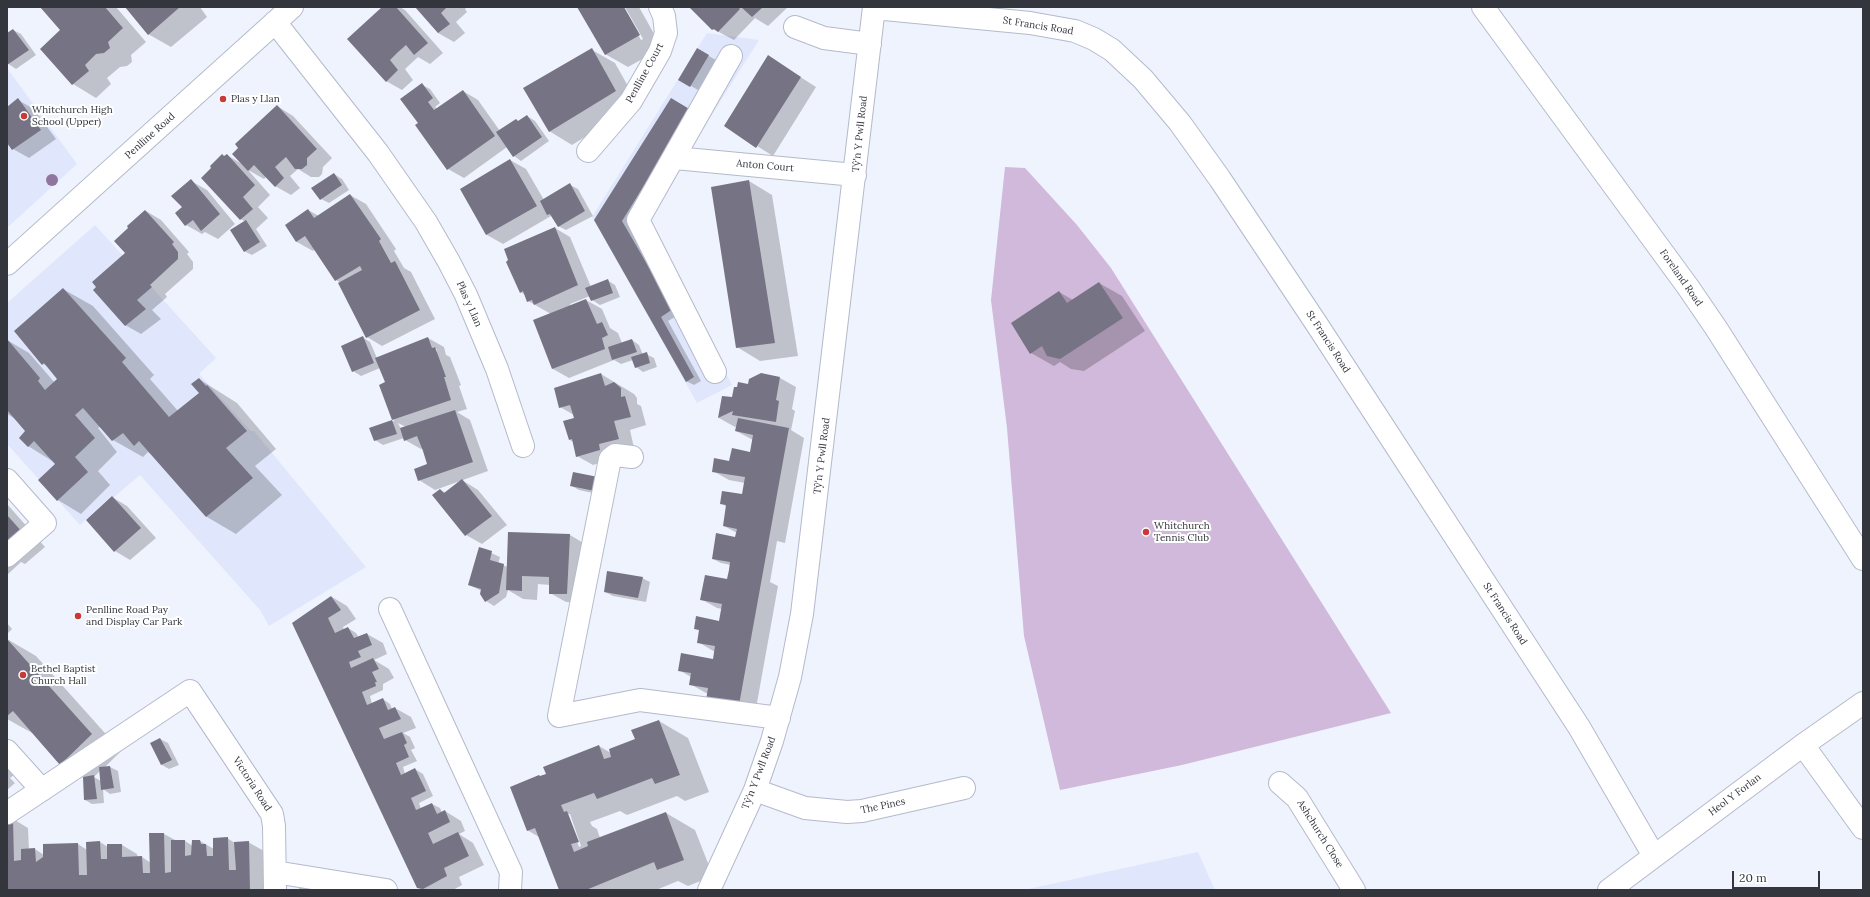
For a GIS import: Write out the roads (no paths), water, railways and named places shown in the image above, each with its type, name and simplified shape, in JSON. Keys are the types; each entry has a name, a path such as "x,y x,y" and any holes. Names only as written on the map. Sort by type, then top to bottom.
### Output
{"street":[{"name":"Penlline Road","path":"7,264 292,7"},
{"name":"Penlline Court","path":"588,150 631,101 660,50 666,33 664,16 660,7"},
{"name":"Foreland Road","path":"1483,7 1674,268 1716,328 1863,559"},
{"name":"Tŷ'n Y Pwll Road","path":"709,890 755,790 779,718 790,676 802,614 874,8"},
{"name":"St Francis Road","path":"874,8 1030,23 1075,31 1094,39 1112,50 1143,79 1180,123 1220,179 1320,330 1579,727 1654,856"},
{"name":"Plas y Llan","path":"275,22 382,159 426,222 442,248 466,295 497,369 522,446"},
{"path":"795,27 824,38 870,44"},
{"path":"715,372 638,220 675,158 731,56"},
{"name":"Anton Court","path":"675,158 855,175"},
{"path":"632,456 615,455 610,459 559,716 640,700 779,718"},
{"path":"7,480 45,523 7,556"},
{"path":"390,609 511,872 510,890"},
{"name":"Victoria Road","path":"42,790 190,691 272,814 274,826 275,881"},
{"name":"Heol Y Forlan","path":"1609,890 1803,745 1863,703"},
{"path":"1803,745 1863,828"},
{"path":"7,751 42,790 7,812"},
{"name":"Ashchurch Close","path":"1280,783 1297,798 1354,890"},
{"name":"The Pines","path":"755,790 805,808 847,812 862,811 964,788"},
{"path":"275,881 386,890"}],"place":[{"name":"Plas y Llan","path":"223,99"},
{"name":"Whitchurch High School (Upper)","path":"24,116"},
{"name":"Whitchurch Tennis Club","path":"1146,532"},
{"name":"Penlline Road Pay and Display Car Park","path":"78,616"},
{"name":"Bethel Baptist Church Hall","path":"23,675"}]}
